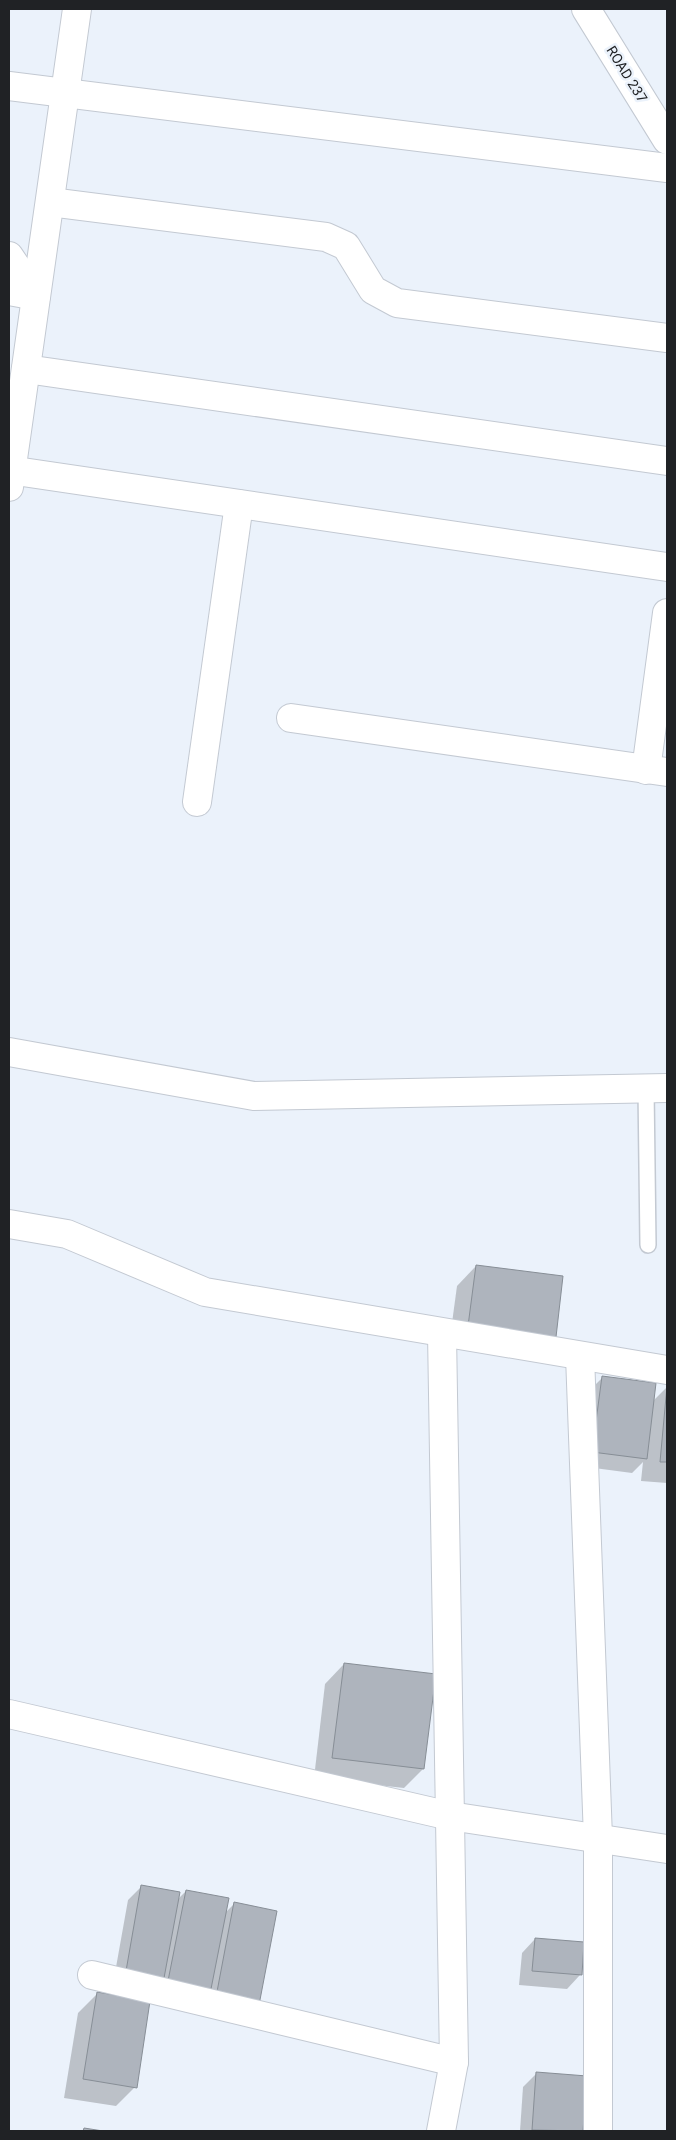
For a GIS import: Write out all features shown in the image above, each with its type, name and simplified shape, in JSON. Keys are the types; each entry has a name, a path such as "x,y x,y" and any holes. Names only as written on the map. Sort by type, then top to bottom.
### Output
{"street":[{"path":"77,9 10,476 239,504 667,567"},
{"name":"ROAD 237","path":"586,9 667,140"},
{"path":"9,86 667,168"},
{"path":"50,202 326,237 346,246 373,290 397,303 667,338"},
{"path":"9,256 36,296"},
{"path":"9,291 36,296"},
{"path":"26,369 667,461"},
{"path":"197,802 239,504"},
{"path":"291,718 657,771 667,612"},
{"path":"9,1052 254,1096 656,1088"},
{"path":"9,1224 67,1234 206,1292 667,1370"},
{"path":"440,2131 454,2062 442,1333"},
{"path":"580,1356 598,1838 598,2131"},
{"path":"9,1714 450,1816 667,1849"},
{"path":"92,1975 454,2062"}],"lane":[{"path":"648,1245 656,1088"}],"building":[{"path":"476,1265 563,1276 556,1337 468,1326"},
{"path":"602,1376 656,1383 647,1459 592,1452"},
{"path":"667,1386 667,1462 660,1462"},
{"path":"344,1663 436,1674 424,1769 332,1758"},
{"path":"141,1885 180,1892 164,1978 126,1971"},
{"path":"186,1890 229,1898 210,1994 167,1986"},
{"path":"234,1902 277,1911 259,2005 216,1997"},
{"path":"535,1938 584,1942 582,1975 532,1971"},
{"path":"97,1992 150,2001 137,2088 83,2079"},
{"path":"536,2072 587,2076 583,2131 532,2130"},
{"path":"84,2128 103,2131 83,2131"}]}
